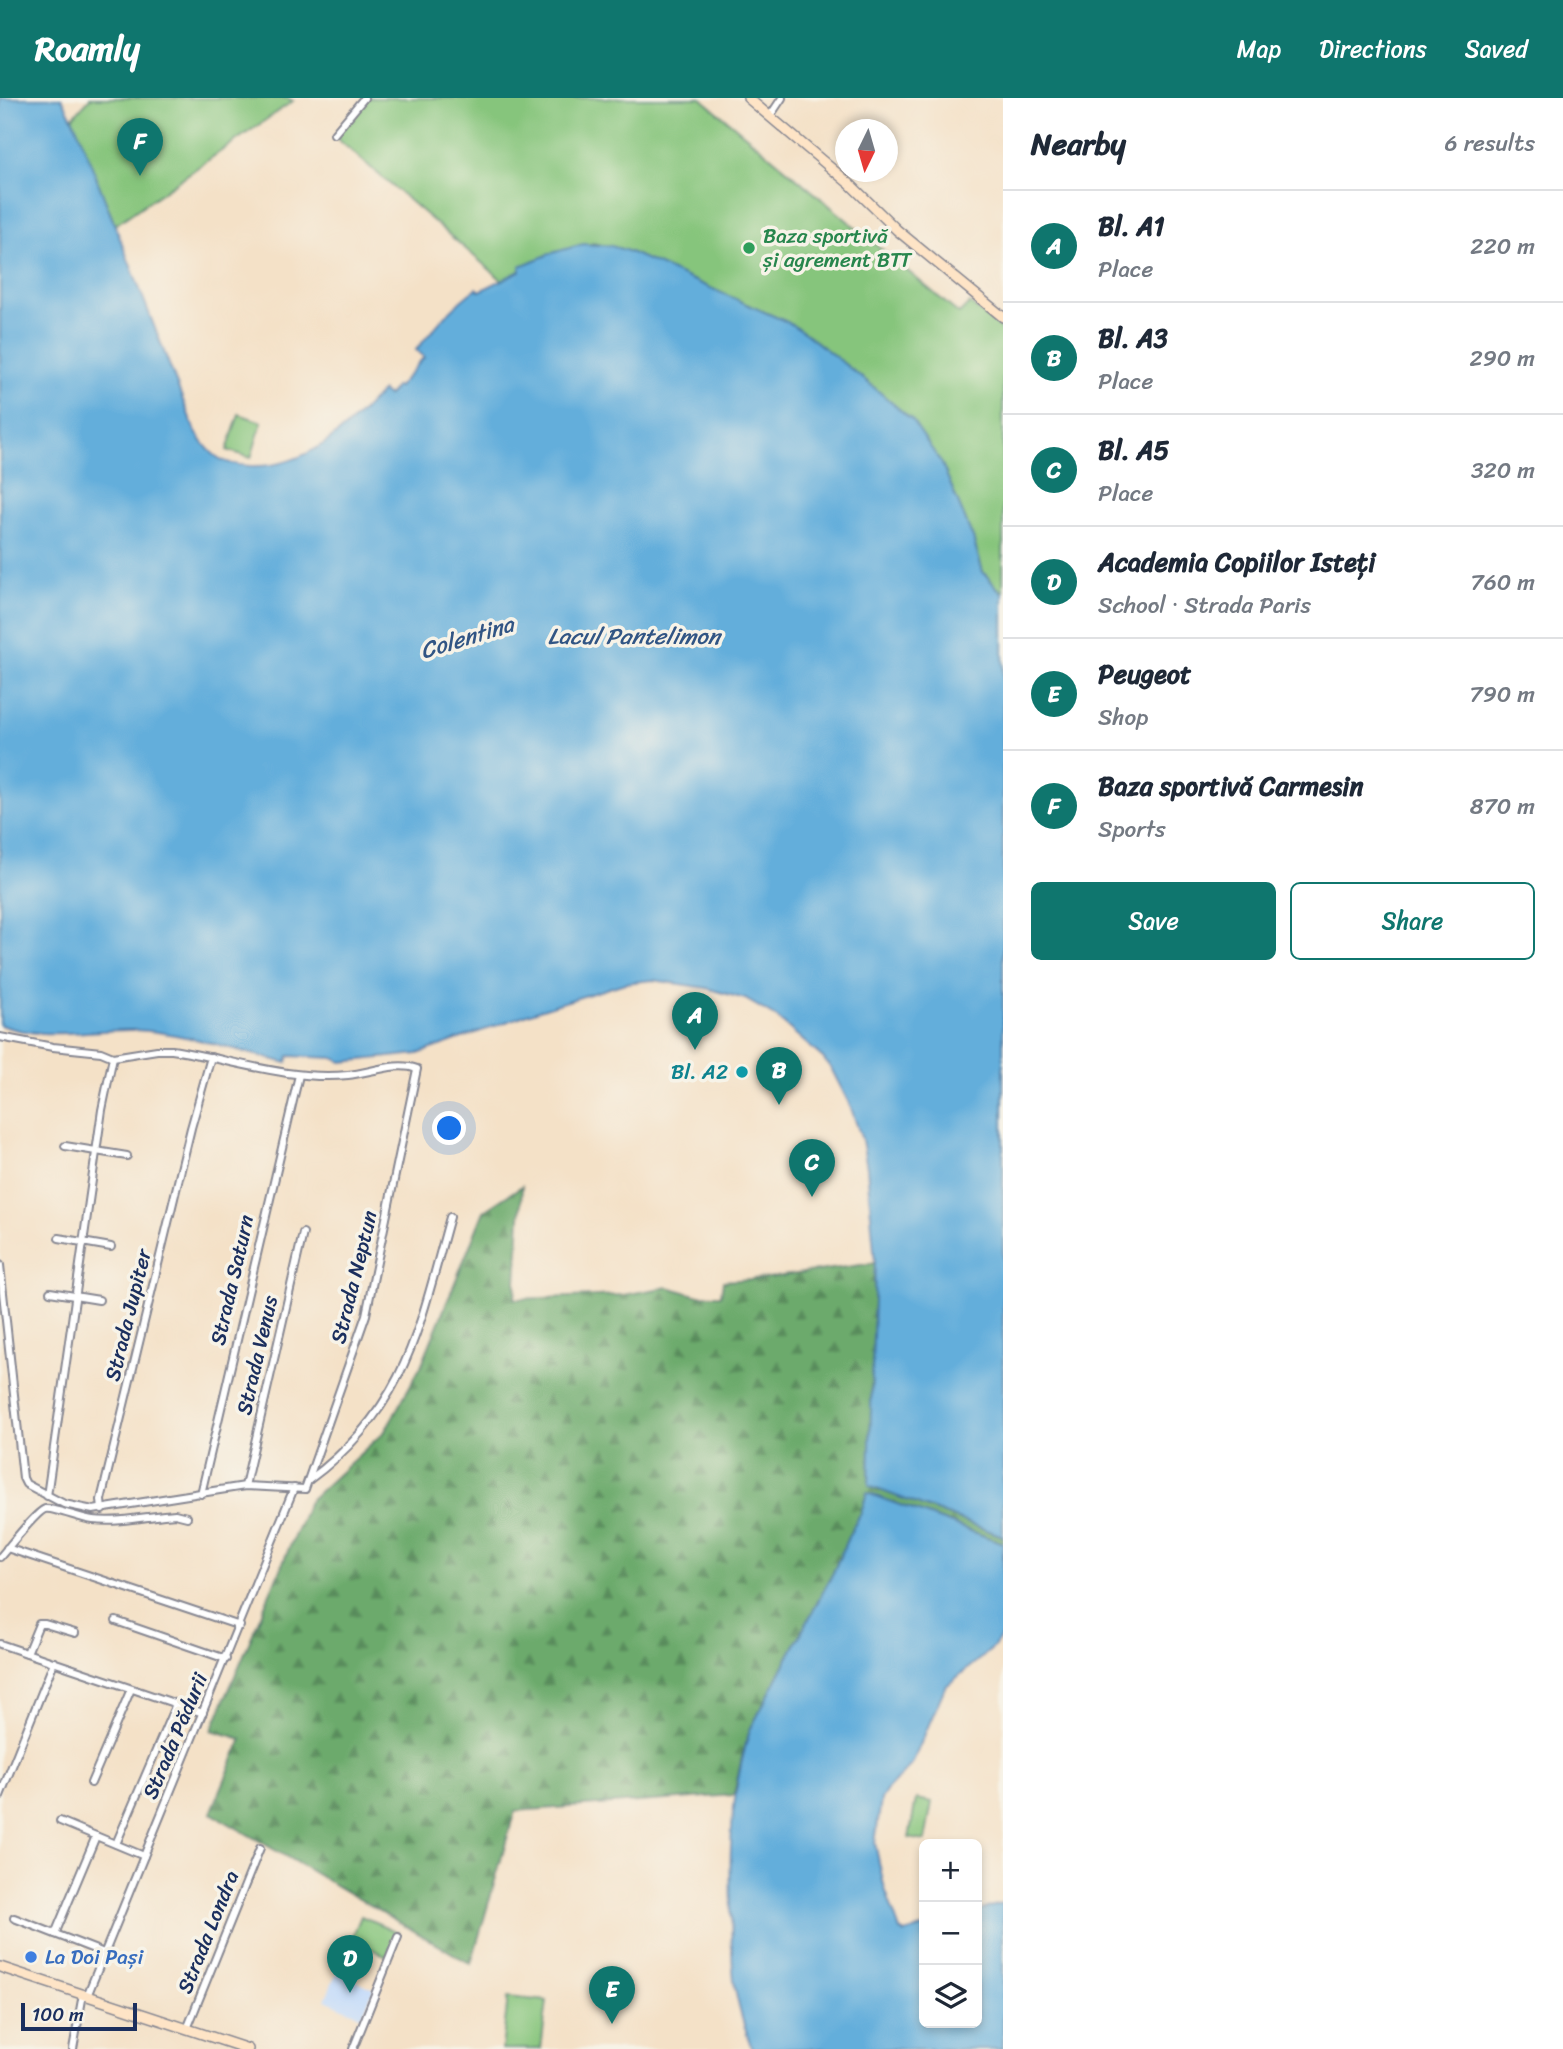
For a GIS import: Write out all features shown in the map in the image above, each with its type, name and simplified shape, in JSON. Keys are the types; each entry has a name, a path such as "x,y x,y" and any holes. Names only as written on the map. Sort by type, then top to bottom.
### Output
{"main road":[{"path":"748,98 851,185 897,230 1003,317"},
{"path":"0,1967 247,2049"}],"street":[{"path":"334,134 364,98"},
{"path":"770,116 782,98"},
{"path":"0,1037 101,1052 113,1057 172,1050 299,1075"},
{"path":"47,1496 102,1110 113,1057"},
{"name":"Strada Jupiter","path":"102,1510 101,1500 191,1128 211,1057"},
{"name":"Strada Neptun","path":"299,1075 347,1075 401,1066 418,1069 366,1315 307,1485"},
{"name":"Strada Saturn","path":"201,1494 299,1075"},
{"path":"65,1146 127,1156"},
{"path":"0,1265 23,1478 26,1484 73,1507 102,1510 245,1486 294,1488 307,1485 361,1434 395,1386 413,1346 450,1217"},
{"name":"Strada Venus","path":"245,1486 303,1233"},
{"path":"59,1238 111,1247"},
{"path":"50,1292 99,1300"},
{"name":"Strada Pădurii","path":"73,2049 85,1995 240,1626 294,1488"},
{"path":"0,1556 45,1509 95,1520 175,1514 187,1517"},
{"path":"7,1548 240,1626"},
{"path":"116,1621 226,1659"},
{"path":"27,1653 39,1624 45,1623 75,1633"},
{"path":"0,1644 203,1713"},
{"path":"0,1796 54,1662"},
{"path":"91,1783 131,1689"},
{"path":"116,1844 176,1704"},
{"path":"60,1821 144,1856"},
{"path":"55,1934 96,1836"},
{"name":"Strada Londra","path":"187,2029 260,1848"},
{"path":"13,1918 104,1953"},
{"path":"353,2049 398,1937"}],"shaded area":[{"path":"337,1971 374,1989 362,2016 325,2000"}],"green space":[{"path":"90,98 287,98 293,101 115,225 72,118"},
{"name":"Baza sportivă și agrement BTT","path":"368,98 701,98 959,314 970,303 1003,331 1003,594 983,572 973,538 942,464 888,400 805,333 787,322 625,250 593,243 502,280 335,137"},
{"path":"239,414 262,422 251,458 227,450"},
{"path":"522,1186 515,1299 623,1295 668,1287 695,1295 721,1295 723,1281 768,1278 875,1263 869,1485 1003,1536 1003,1543 867,1493 861,1513 833,1573 750,1730 734,1795 515,1811 471,1964 211,1813 242,1739 212,1730 309,1501 385,1431 421,1366 484,1211"},
{"path":"916,1799 932,1802 925,1839 909,1838"},
{"path":"361,1916 398,1932 387,1956 351,1940"},
{"path":"508,1997 547,2001 541,2049 502,2049"}],"water":[{"name":"Lacul Pantelimon","path":"0,98 62,98 77,128 195,431 212,453 232,464 271,465 290,460 324,444 382,391 388,396 398,387 424,357 416,350 444,317 477,288 480,291 520,271 520,266 583,244 625,250 787,322 805,333 912,420 942,464 973,538 983,572 1003,594 1003,1536 869,1486 875,1263 862,1140 850,1105 823,1058 776,1017 745,999 706,988 653,980 625,983 539,1010 418,1054 342,1062 333,1058 289,1056 287,1063 191,1038 153,1032 117,1030 50,1033 17,1030 0,1025"},
{"path":"867,1493 1003,1543 1003,1634 993,1648 945,1687 912,1764 881,1800 875,1843 884,1886 900,1930 905,1933 919,1929 919,2028 982,2028 982,1909 1003,1903 1003,2049 752,2049 740,2011 733,1968 730,1864 735,1798 744,1753 750,1730 833,1573 861,1513"}],"place":[{"name":"Baza sportivă Carmesin","path":"140,176"},
{"name":"Baza sportivă și agrement BTT","path":"749,248"},
{"name":"Bl. A1","path":"695,1050"},
{"name":"Bl. A2","path":"742,1072"},
{"name":"Bl. A3","path":"779,1105"},
{"name":"Bl. A5","path":"812,1197"},
{"name":"La Doi Pași","path":"31,1957"},
{"name":"Academia Copiilor Isteți","path":"350,1993"},
{"name":"Peugeot","path":"612,2024"}],"water label":[{"name":"Colentina","path":"467,637"}]}
